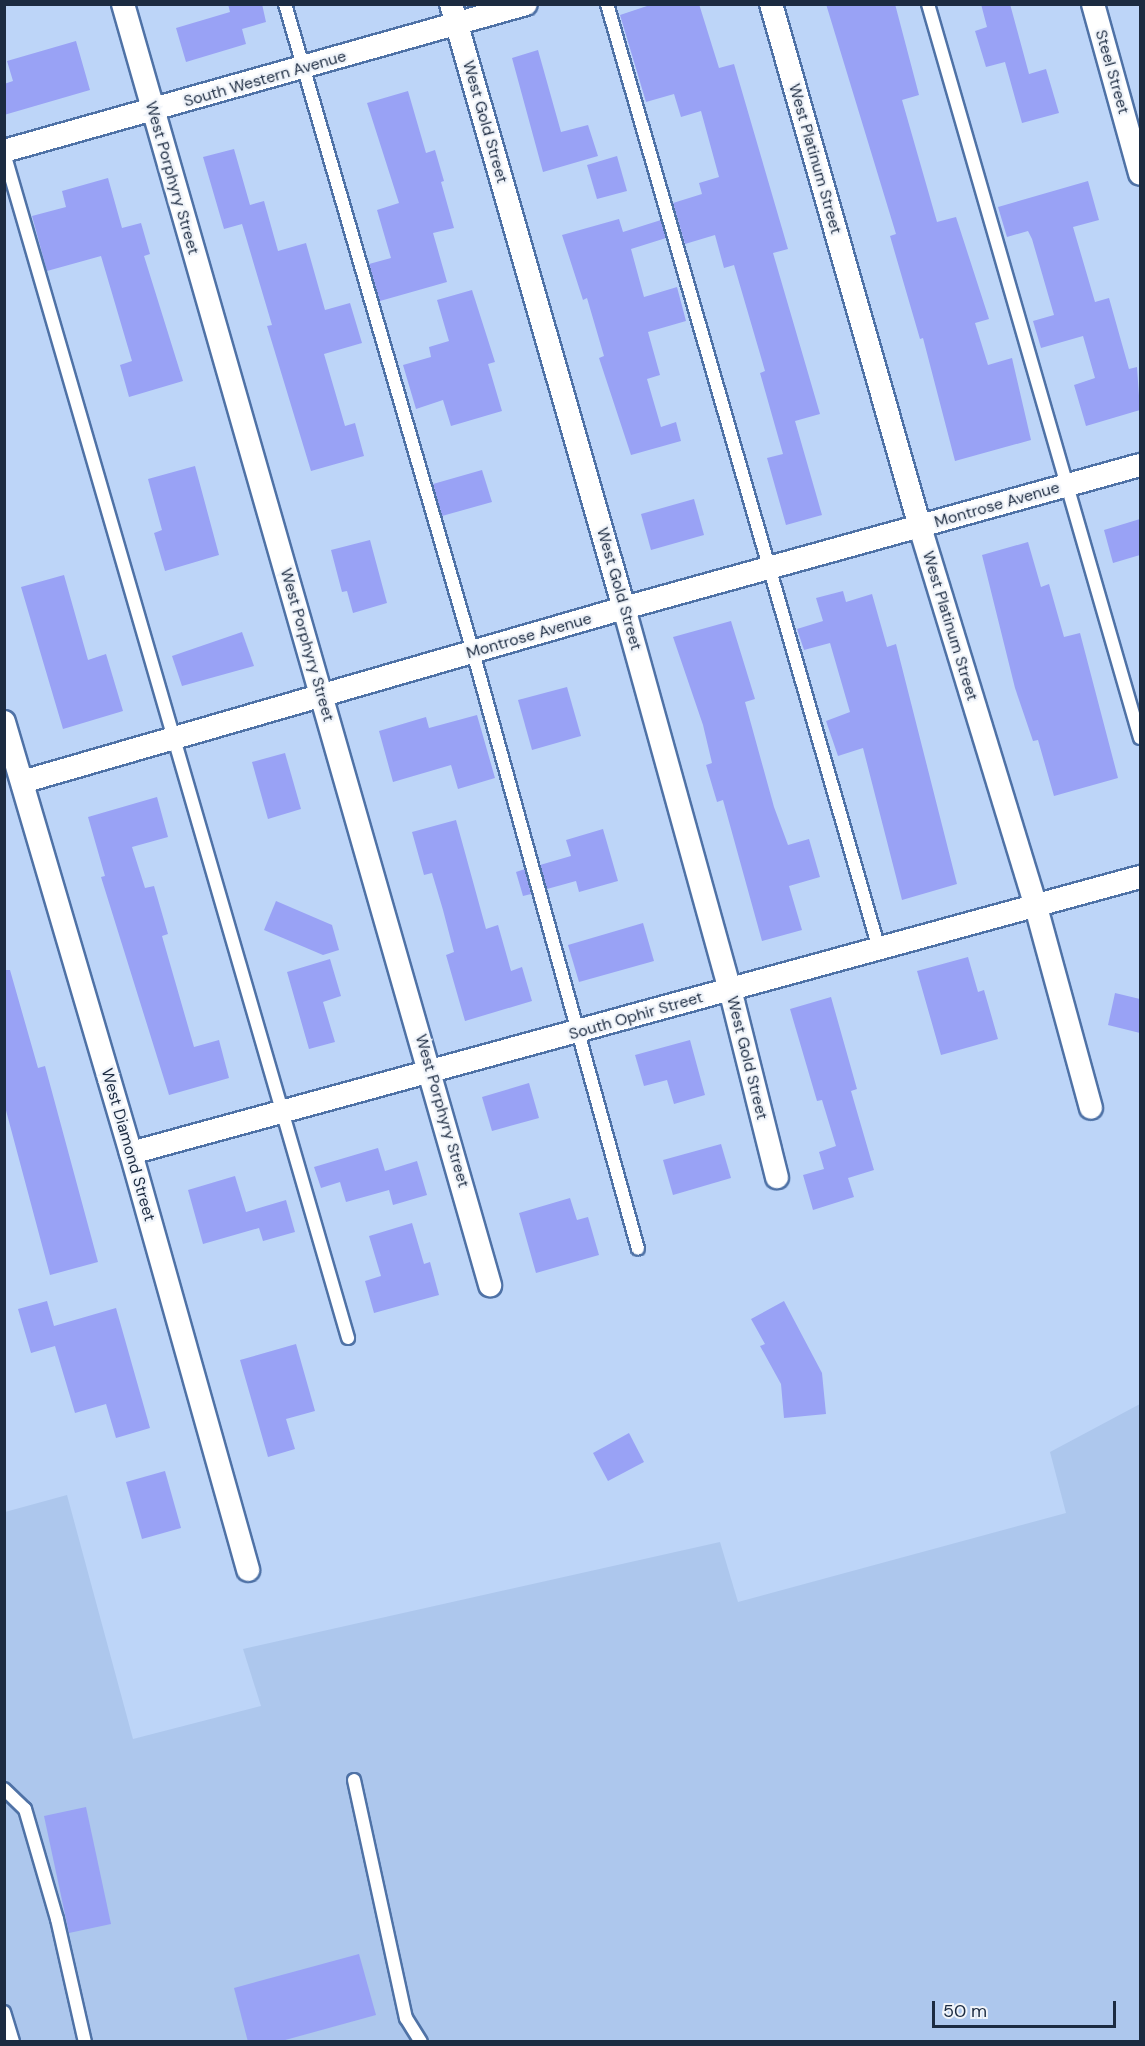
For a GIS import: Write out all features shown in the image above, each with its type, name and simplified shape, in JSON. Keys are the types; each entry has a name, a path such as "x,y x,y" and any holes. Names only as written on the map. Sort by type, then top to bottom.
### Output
{"street":[{"name":"West Porphyry Street","path":"123,4 432,1073 490,1285"},
{"name":"South Western Avenue","path":"4,152 303,68 454,14 526,4"},
{"name":"West Platinum Street","path":"771,4 920,527 1036,907 1091,1108"},
{"name":"Steel Street","path":"1093,4 1140,174"},
{"name":"West Gold Street","path":"454,14 730,989 777,1177"},
{"name":"Montrose Avenue","path":"22,782 624,608 1140,465"},
{"name":"West Diamond Street","path":"4,722 131,1153 248,1570"},
{"name":"South Ophir Street","path":"131,1153 432,1073 1140,877"}],"lane":[{"path":"285,4 473,652 580,1031 638,1249"},
{"path":"607,4 879,949"},
{"path":"928,4 1140,738"},
{"path":"4,152 348,1338"},
{"path":"354,1780 406,2018 421,2042"},
{"path":"4,1789 25,1809 57,1919 85,2042"},
{"path":"4,2012 13,2042"}],"shaded area":[{"path":"1140,1404 1140,2041 5,2042 5,1512 67,1495 133,1739 261,1706 243,1649 720,1542 738,1602 1066,1513 1050,1452"}],"building":[{"path":"228,4 262,4 266,22 242,29 246,44 186,62 176,28 230,12"},
{"path":"653,4 699,4 719,68 734,64 788,249 773,253 820,414 795,421 822,515 786,525 767,458 783,454 760,373 765,371 734,265 724,268 715,235 685,244 673,203 702,194 699,183 719,177 701,111 681,117 674,94 646,102 620,15"},
{"path":"826,4 895,4 919,95 902,100 937,222 956,217 989,319 975,323 988,365 1012,358 1031,440 955,461 923,338 920,339 890,236 896,234"},
{"path":"981,4 1010,4 1029,74 1046,69 1059,113 1022,123 1005,62 986,67 975,31 987,27"},
{"path":"76,41 90,90 4,115 4,84 13,81 7,61"},
{"path":"538,50 561,132 588,125 598,156 543,172 512,58"},
{"path":"408,91 426,153 435,150 454,228 433,233 447,282 380,301 369,264 391,258 377,210 399,203 367,103"},
{"path":"234,149 250,205 264,201 278,251 306,243 325,310 350,303 362,343 324,354 345,426 355,423 364,456 311,471 267,326 272,325 242,224 224,229 203,157"},
{"path":"617,156 627,191 597,199 587,165"},
{"path":"108,178 122,228 141,223 150,254 144,256 183,381 129,397 120,365 132,361 101,256 47,271 32,216 66,207 62,191"},
{"path":"1088,181 1099,220 1073,227 1095,302 1109,298 1129,369 1137,367 1140,410 1086,426 1074,385 1095,378 1083,336 1041,348 1033,321 1054,315 1032,239 1028,231 1007,237 998,207"},
{"path":"619,219 623,232 661,220 666,238 631,249 644,297 677,287 686,321 648,332 660,375 647,379 661,427 676,422 681,441 631,455 599,358 604,356 587,298 583,300 562,235"},
{"path":"472,290 495,362 488,364 502,411 451,426 443,400 416,409 403,365 431,357 429,347 449,341 437,300"},
{"path":"195,466 219,555 165,571 154,533 162,530 148,479"},
{"path":"482,470 492,502 442,516 433,484"},
{"path":"694,499 704,535 651,550 641,514"},
{"path":"1140,519 1140,555 1113,563 1104,530"},
{"path":"370,540 387,603 353,613 347,591 342,592 331,550"},
{"path":"1028,542 1041,587 1049,584 1064,637 1080,633 1118,778 1054,796 1038,740 1033,741 1015,688 982,555"},
{"path":"64,575 88,660 106,654 123,711 63,729 21,587"},
{"path":"843,591 846,602 872,594 887,647 896,644 957,884 902,900 863,748 838,756 826,721 850,712 830,643 804,650 797,629 823,621 816,598"},
{"path":"731,621 755,699 745,702 774,807 788,845 809,839 820,877 789,886 802,930 762,941 723,800 717,802 706,765 712,763 703,725 673,637"},
{"path":"242,632 254,666 182,686 172,656"},
{"path":"567,687 581,736 532,750 518,700"},
{"path":"477,715 495,778 458,789 451,765 393,782 379,731 426,717 429,728"},
{"path":"285,753 301,809 268,819 252,762"},
{"path":"157,797 168,837 132,847 145,888 154,886 168,934 162,936 194,1047 219,1040 229,1078 169,1095 101,877 105,876 88,817"},
{"path":"456,820 486,929 498,925 511,971 522,967 532,1001 465,1021 446,955 454,952 443,910 432,873 424,875 412,832"},
{"path":"603,829 618,881 579,892 576,881 547,889 540,865 571,856 566,840"},
{"path":"525,869 531,894 523,896 516,872"},
{"path":"276,901 332,925 339,950 323,955 264,930"},
{"path":"643,923 654,961 579,982 568,945"},
{"path":"968,957 978,992 984,990 998,1039 941,1055 917,971"},
{"path":"330,959 341,996 323,1002 335,1042 309,1049 287,972"},
{"path":"4,970 10,970 38,1068 45,1066 98,1262 50,1275 4,1103"},
{"path":"1115,993 1140,999 1140,1033 1108,1025"},
{"path":"831,997 857,1089 851,1091 874,1170 848,1178 854,1197 813,1210 803,1175 824,1169 819,1152 836,1146 822,1100 817,1101 790,1009"},
{"path":"690,1040 705,1095 674,1104 667,1080 644,1086 635,1055"},
{"path":"529,1083 539,1118 492,1131 482,1097"},
{"path":"721,1144 731,1178 673,1195 663,1160"},
{"path":"378,1148 385,1171 417,1161 427,1195 393,1205 389,1190 346,1202 340,1182 321,1188 314,1167"},
{"path":"235,1176 246,1212 286,1200 295,1232 263,1241 259,1228 203,1244 188,1190"},
{"path":"570,1198 577,1220 588,1217 599,1255 536,1273 519,1213"},
{"path":"412,1223 424,1264 430,1262 439,1295 374,1313 365,1281 381,1276 369,1236"},
{"path":"47,1301 54,1326 116,1308 150,1428 116,1438 106,1404 75,1413 55,1346 31,1353 18,1309"},
{"path":"784,1301 822,1373 826,1414 784,1418 781,1384 760,1346 765,1344 751,1319"},
{"path":"296,1344 315,1411 286,1419 295,1449 268,1457 240,1360"},
{"path":"629,1433 644,1462 608,1481 593,1453"},
{"path":"165,1471 181,1528 142,1539 126,1482"},
{"path":"86,1807 111,1924 69,1933 44,1816"},
{"path":"359,1954 376,2015 278,2042 248,2042 234,1988"}]}
